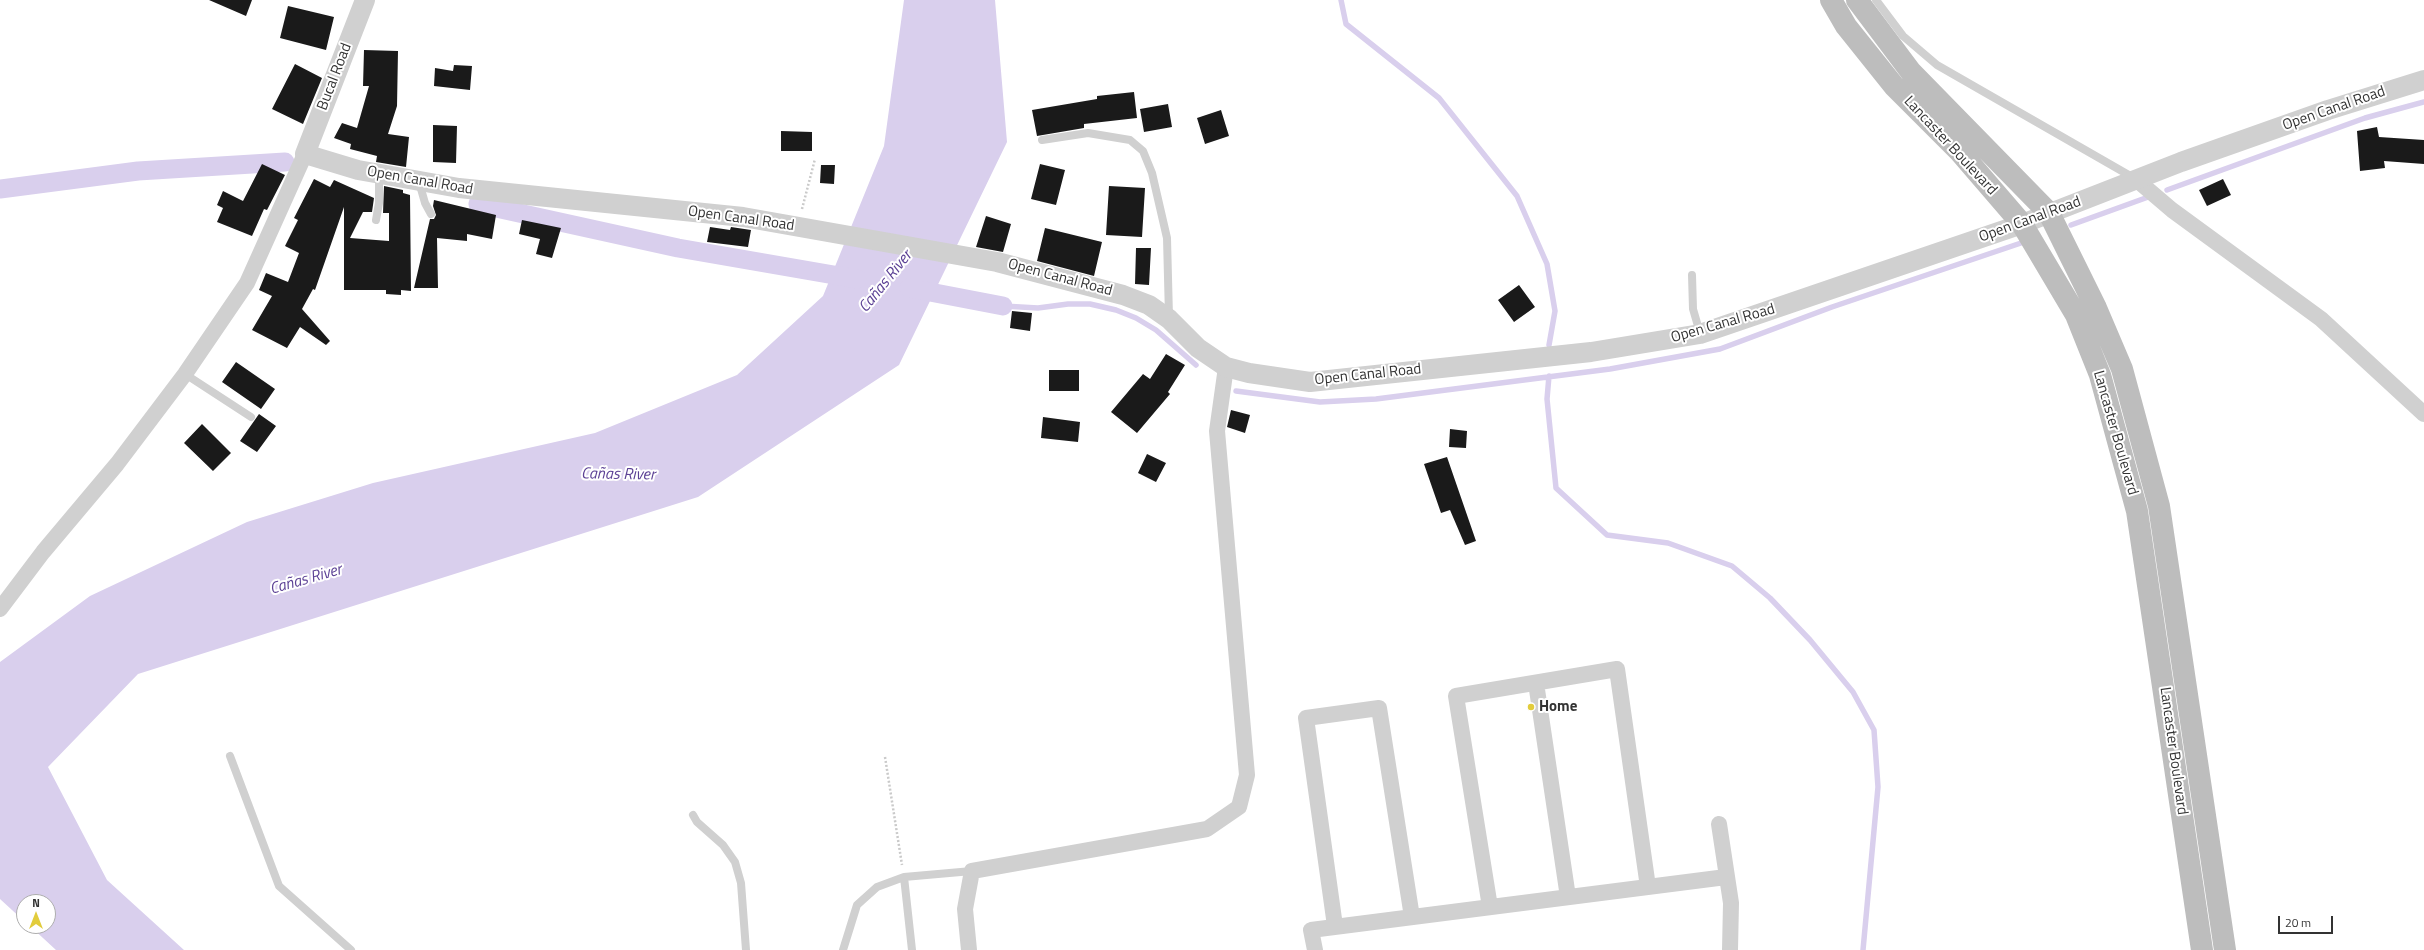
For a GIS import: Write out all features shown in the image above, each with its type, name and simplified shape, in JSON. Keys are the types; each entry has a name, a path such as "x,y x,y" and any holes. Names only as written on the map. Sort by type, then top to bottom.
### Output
{"main road":[{"name":"Lancaster Boulevard","path":"1830,0 1846,26 1894,86 1960,152 2022,224 2079,322 2100,375 2137,511 2202,950"},
{"name":"Lancaster Boulevard","path":"1857,0 1911,72 2049,213 2096,308 2122,369 2157,498 2225,950"}],"street":[{"name":"Bucal Road","path":"304,154 365,0"},
{"name":"Open Canal Road","path":"304,154 379,174 419,181 532,196 697,211 997,262 1123,295 1148,305 1169,319 1198,348 1226,366 1249,373 1310,382 1584,353 1700,334 2022,224 2181,162 2328,110 2424,80"},
{"path":"0,609 43,552 117,464 185,374 247,283 304,154"},
{"path":"2138,180 2172,210 2321,319 2424,414"},
{"path":"969,950 964,909 972,871 1207,829 1240,807 1247,775 1217,432 1226,366"},
{"path":"1490,907 1456,696 1617,669 1648,887"},
{"path":"1536,683 1568,897"},
{"path":"1336,926 1306,718 1379,708 1412,917"},
{"path":"1719,824 1731,903 1730,950"},
{"path":"1315,950 1311,930 1726,877"}],"lane":[{"path":"1876,0 1903,36 1937,65 2138,180"},
{"path":"1042,140 1088,133 1130,140 1143,151 1152,173 1167,238 1169,319"},
{"path":"376,220 379,204 379,174"},
{"path":"419,181 425,204 431,214"},
{"path":"1692,275 1693,309 1700,334"},
{"path":"185,374 251,417"},
{"path":"230,756 279,886 351,950"},
{"path":"692,815 697,822 723,845 735,862 740,883 746,950"},
{"path":"843,950 857,905 877,887 904,876 972,871"},
{"path":"904,876 912,950"}],"path":[{"path":"798,227 815,159"},
{"path":"885,757 904,876"}],"water":[{"name":"Cañas River","path":"904,0 995,0 1007,142 899,365 698,497 138,674 48,767 107,880 184,950 56,950 39,934 56,934 56,894 16,894 16,914 0,899 0,662 90,596 247,522 373,483 595,433 737,375 823,296 884,146"}],"building":[{"path":"209,0 252,0 246,16"},
{"path":"288,6 334,17 326,50 280,38"},
{"path":"364,50 398,51 397,106 388,134 409,137 406,167 376,162 377,156 350,149 351,144 334,138 342,123 357,128 369,86 363,86"},
{"path":"295,64 322,78 303,124 272,109"},
{"path":"454,65 472,66 470,90 434,86 435,68 453,71"},
{"path":"1134,92 1137,118 1084,124 1084,128 1037,136 1032,110 1097,99 1097,96"},
{"path":"1168,104 1172,127 1144,132 1140,109"},
{"path":"1221,110 1229,136 1205,144 1197,118"},
{"path":"433,125 457,126 456,163 433,162"},
{"path":"2377,127 2379,137 2424,140 2424,164 2384,161 2385,168 2360,171 2357,131"},
{"path":"781,131 812,132 812,151 781,151"},
{"path":"262,164 285,175 267,210 264,209 252,236 217,222 223,208 217,205 223,191 243,201"},
{"path":"1040,164 1065,170 1056,205 1031,199"},
{"path":"821,165 835,165 834,184 820,183"},
{"path":"314,179 330,187 334,180 374,198 372,212 363,212 350,238 389,241 389,213 383,213 384,186 403,190 403,193 410,195 411,291 401,290 401,295 386,294 386,290 344,290 344,207 315,290 313,289 302,309 330,341 326,345 300,327 287,348 252,330 272,296 259,290 266,273 288,282 299,253 285,246 298,220 294,218"},
{"path":"2223,179 2231,195 2207,206 2199,190"},
{"path":"1109,186 1145,188 1142,237 1106,235"},
{"path":"434,200 496,215 492,239 467,234 467,241 437,238 438,288 414,288 430,219 434,219 436,215 433,206"},
{"path":"986,216 1011,224 1003,252 976,247"},
{"path":"522,220 561,228 552,258 536,254 540,239 519,234"},
{"path":"710,227 730,230 731,227 751,230 748,247 707,242"},
{"path":"1045,228 1102,242 1094,276 1037,261"},
{"path":"1136,248 1151,248 1149,285 1135,284"},
{"path":"1519,285 1535,307 1514,322 1498,300"},
{"path":"1012,311 1032,313 1030,331 1010,328"},
{"path":"1166,354 1185,365 1168,392 1170,394 1137,433 1111,412 1143,374 1150,379"},
{"path":"236,362 275,389 261,409 222,382"},
{"path":"1049,370 1079,370 1079,391 1049,391"},
{"path":"1231,410 1250,415 1245,433 1227,427"},
{"path":"259,414 276,426 257,452 240,441"},
{"path":"1043,417 1080,422 1078,442 1041,438"},
{"path":"202,424 231,453 213,471 184,443"},
{"path":"1450,429 1467,431 1466,448 1449,447"},
{"path":"1147,454 1166,463 1156,482 1138,473"},
{"path":"1447,457 1476,541 1465,545 1450,510 1441,513 1424,464"}],"waterway":[{"path":"1341,0 1346,24 1439,98 1517,196 1547,264 1555,311 1549,345"},
{"path":"2167,190 2365,118 2424,102"},
{"path":"0,189 138,171 285,162"},
{"path":"2071,225 2151,196"},
{"path":"478,204 678,248 857,279"},
{"path":"1236,391 1320,402 1376,399 1610,369 1720,349 1832,307 2021,243"},
{"path":"909,288 1003,306"},
{"path":"1003,306 1038,308 1068,304 1090,304 1116,310 1136,318 1156,330 1196,365"},
{"path":"1549,376 1547,399 1556,488 1607,535 1668,543 1732,566 1770,598 1810,640 1853,692 1874,730 1878,787 1863,950"}],"place":[{"name":"Home","path":"1531,707"}]}
